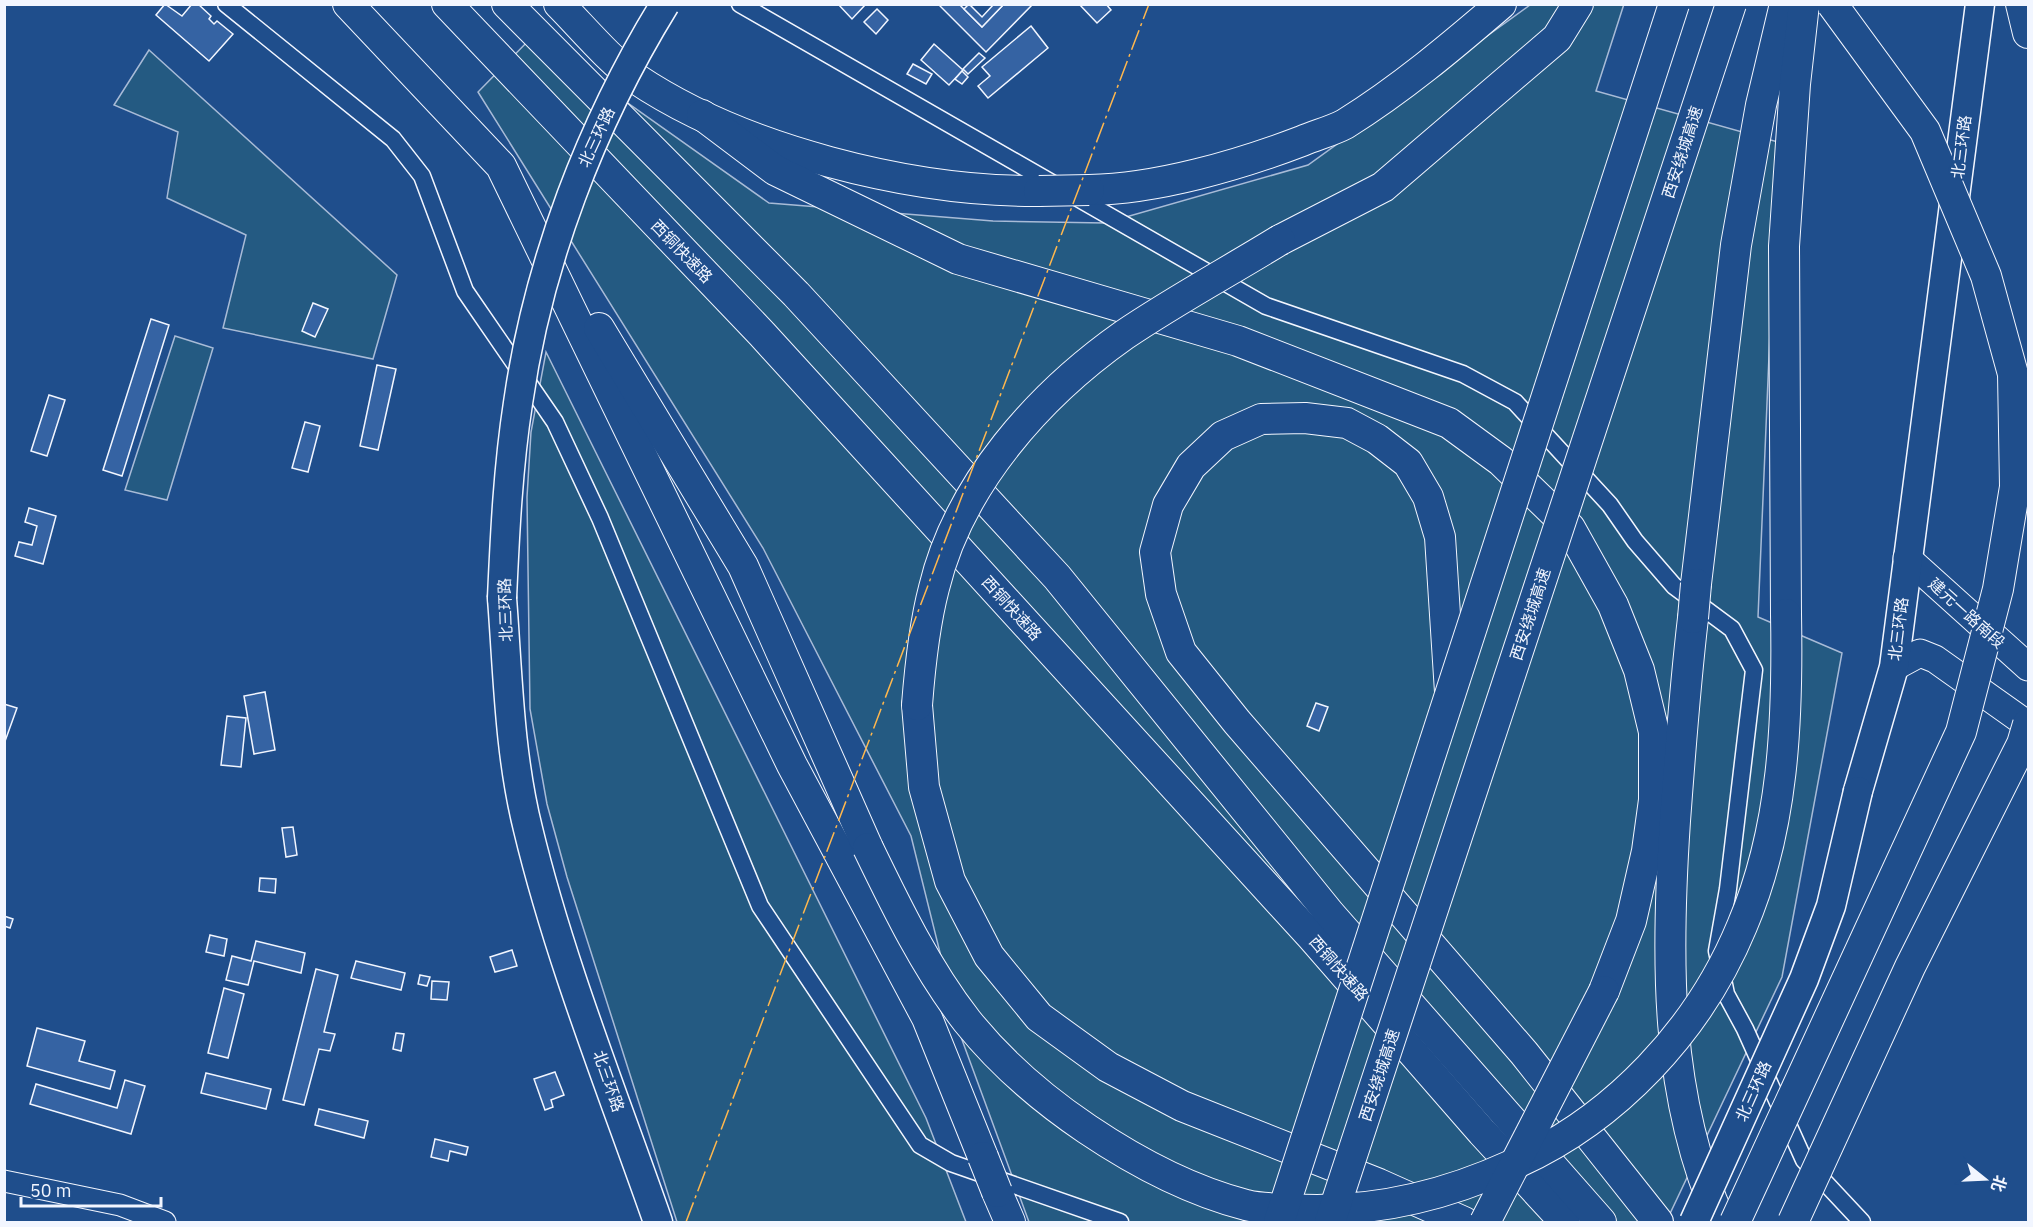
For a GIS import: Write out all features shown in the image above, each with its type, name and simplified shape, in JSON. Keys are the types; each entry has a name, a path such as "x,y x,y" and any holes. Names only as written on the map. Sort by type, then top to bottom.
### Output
{"highway":[{"path":"348,4 501,166 743,566 868,848 913,940 968,1022 1045,1100 1113,1147 1185,1186 1250,1206 1326,1211 1393,1204 1473,1183 1536,1155 1581,1126 1629,1089 1691,1021 1720,973 1743,925 1776,811 1788,673 1784,246 1795,84 1804,4"},
{"name":"西铜快速路","path":"447,4 778,352 1312,937 1482,1132 1565,1222"},
{"name":"西铜快速路","path":"507,4 796,294 1057,577 1330,914 1601,1222"},
{"path":"559,4 633,77 702,115 799,153 902,178 1008,191 1106,190 1199,174 1274,152 1343,125 1426,69 1501,4"},
{"name":"北三环路","path":"658,1222 560,940 527,828 512,739 502,598 506,500 518,401 541,295 579,174 636,51 665,4"},
{"path":"1464,1222 1379,1184 1182,1106 1108,1067 1039,1017 989,956 950,881 924,787 917,705 921,652 934,586 950,543 972,495 999,455 1036,411 1073,375 1125,334 1280,240 1383,187 1557,38 1578,4"},
{"path":"1279,1222 1674,4"},
{"name":"西安绕城高速","path":"1330,1222 1731,4"},
{"path":"1721,1222 1702,1182 1684,1109 1671,1013 1670,909 1682,714 1736,245 1761,105 1785,4"},
{"path":"1735,1222 1961,732 1998,589 2015,487 2013,374 1986,276 1925,131 1832,4"},
{"name":"北三环路","path":"1694,1222 1804,979 1831,906 1858,791 1894,667 1980,4"},
{"path":"2021,4 2028,33"},
{"path":"702,115 775,170 958,259 1238,341 1449,423 1501,461 1570,528 1613,605 1639,670 1654,732 1654,800 1647,851 1631,921 1604,991 1485,1222"},
{"path":"501,166 792,765 927,1018 1010,1222"},
{"path":"1450,692 1440,537 1428,497 1408,463 1377,439 1347,423 1305,418 1261,419 1223,436 1191,466 1168,505 1155,552 1161,594 1181,652 1237,722 1524,1053 1658,1222"},
{"path":"1793,1222 1910,967 2022,744 2028,725"}],"main road":[{"name":"建元一路南段","path":"1907,558 2027,666"},
{"path":"1894,667 1920,654 1935,659 2028,725"},
{"path":"1982,692 1989,666 1999,655 2007,654 2027,666"}],"street":[{"path":"226,4 393,139 422,176 465,291 555,422 600,518 760,906 920,1145 951,1163 1120,1222"},
{"path":"740,4 1266,306 1462,374 1515,402 1610,505 1635,541 1674,586 1732,629 1754,670 1728,889 1717,951 1726,994 1745,1029 1804,1160 1862,1222"},
{"path":"4,1181 120,1205 165,1222"}],"shaded area":[{"path":"1624,4 1596,91 1778,142 1758,617 1842,653 1782,977 1666,1222 1029,1222 961,1037 911,836 763,548 478,92 533,36 769,203 993,221 1105,223 1308,165 1530,5"},
{"path":"149,50 397,275 373,359 223,328 246,235 167,198 178,132 114,105"},
{"path":"175,336 213,348 167,500 125,490"},
{"path":"546,352 926,1118 966,1222 677,1222 567,877 547,804 530,709 527,497 531,432"}],"building":[{"path":"165,4 182,16 192,4 198,4 211,16 209,19 214,24 217,21 233,34 209,61 156,15"},
{"path":"838,4 866,4 852,19"},
{"path":"959,4 982,27 1004,4 1033,4 986,52 939,5"},
{"path":"969,4 982,17 994,4 1004,4 982,27 964,9"},
{"path":"1079,4 1106,4 1111,10 1097,23"},
{"path":"877,9 888,20 876,34 864,22"},
{"path":"1031,26 1048,48 988,98 978,86 990,76 982,67"},
{"path":"934,44 963,70 949,85 921,60"},
{"path":"979,53 985,58 968,74 963,69"},
{"path":"913,64 932,74 926,84 907,74"},
{"path":"962,71 968,77 962,84 955,79"},
{"path":"313,303 328,309 315,337 302,331"},
{"path":"151,319 169,325 122,476 103,470"},
{"path":"377,365 396,369 378,450 360,446"},
{"path":"49,395 65,400 47,456 31,451"},
{"path":"305,422 320,426 308,472 292,468"},
{"path":"29,508 56,516 43,564 15,556 19,542 32,545 37,526 25,522"},
{"path":"265,692 275,750 254,754 244,696"},
{"path":"1316,703 1328,707 1319,731 1307,726"},
{"path":"4,704 17,708 4,744"},
{"path":"227,716 246,718 241,767 221,765"},
{"path":"293,827 297,855 286,857 282,828"},
{"path":"260,878 276,879 275,893 259,891"},
{"path":"4,916 13,919 10,928 4,926"},
{"path":"210,935 227,939 224,956 206,952"},
{"path":"256,941 305,953 301,973 254,961 248,985 226,980 232,956 251,961"},
{"path":"512,950 517,966 495,972 490,957"},
{"path":"356,961 405,973 401,990 351,978"},
{"path":"316,969 338,975 324,1032 335,1034 330,1051 319,1049 304,1105 283,1100"},
{"path":"420,975 430,977 427,986 418,984"},
{"path":"432,981 449,982 447,1000 431,999"},
{"path":"224,988 244,994 228,1058 208,1053"},
{"path":"37,1028 85,1041 79,1061 115,1071 110,1089 27,1066"},
{"path":"396,1033 404,1034 401,1051 393,1049"},
{"path":"555,1072 564,1095 551,1100 553,1107 545,1110 534,1079"},
{"path":"206,1073 271,1089 266,1109 201,1093"},
{"path":"125,1080 145,1086 131,1134 30,1104 36,1084 117,1108"},
{"path":"319,1109 368,1121 364,1138 315,1125"},
{"path":"435,1139 468,1147 466,1155 450,1151 448,1161 431,1157"}],"power":[{"path":"686,1222 1149,4"}]}
